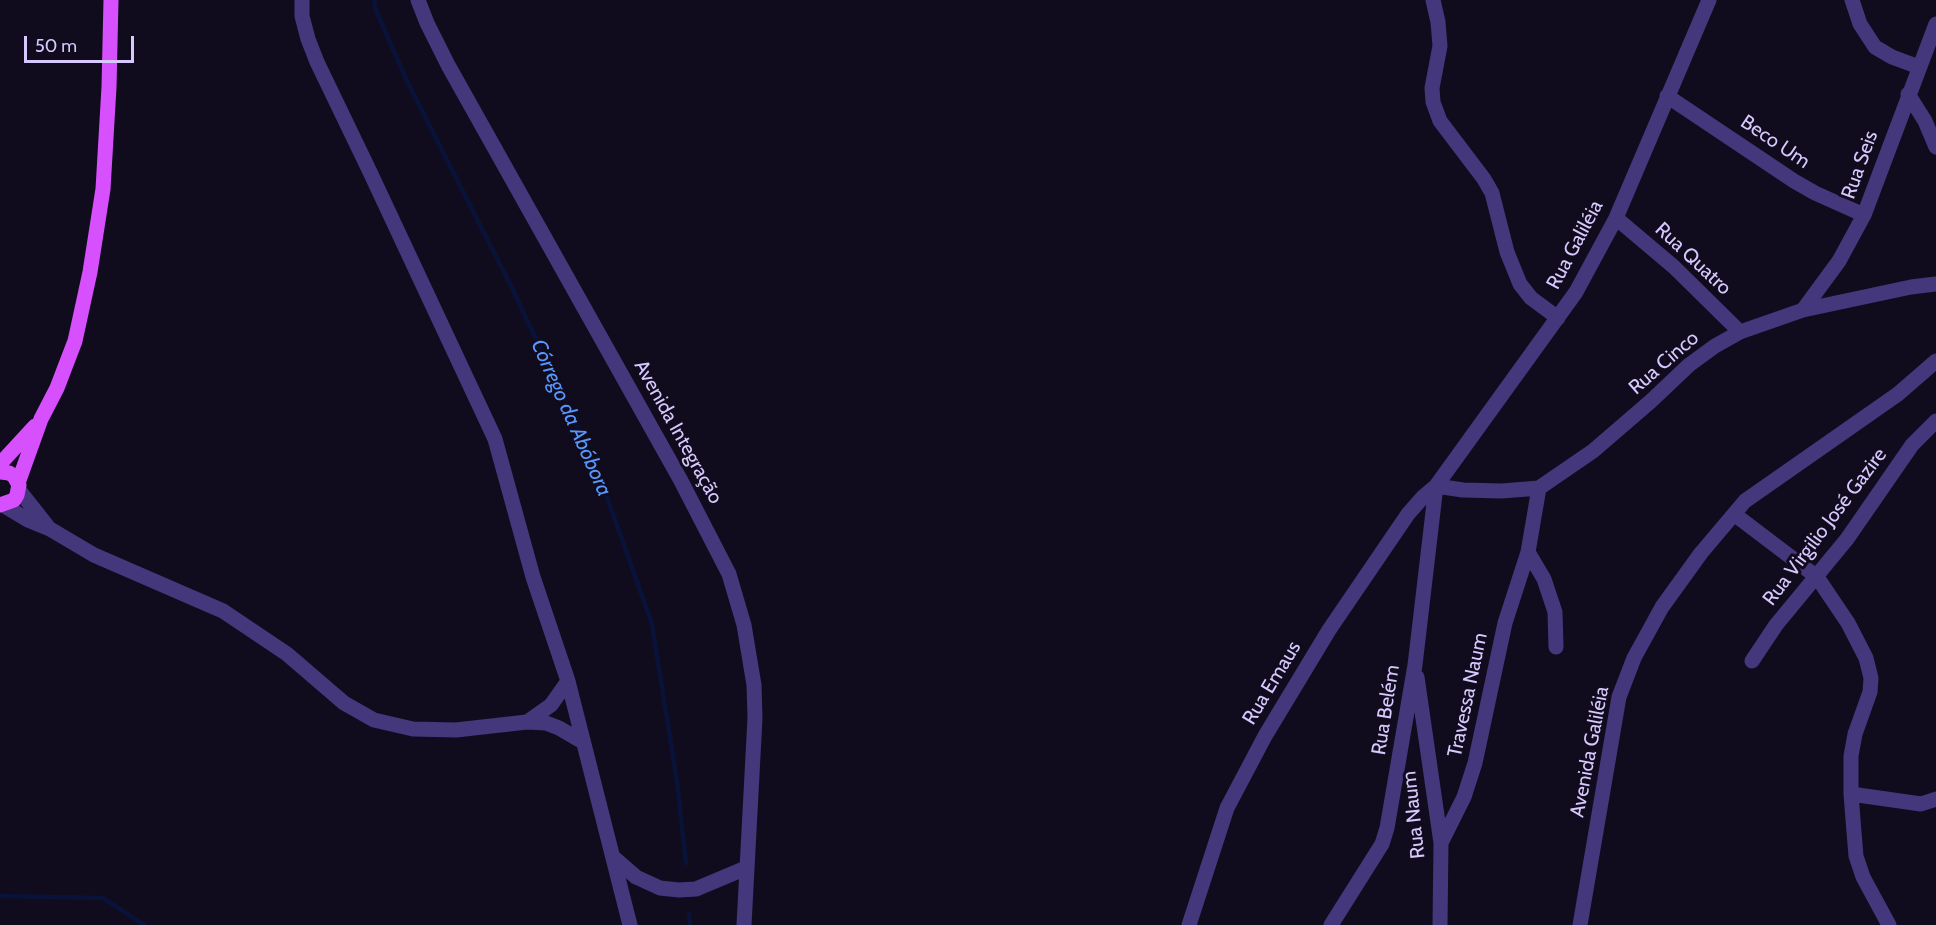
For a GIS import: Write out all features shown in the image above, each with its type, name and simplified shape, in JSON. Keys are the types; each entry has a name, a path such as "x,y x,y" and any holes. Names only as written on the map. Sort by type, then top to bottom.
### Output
{"main road":[{"path":"2,505 14,500 41,419 57,388 75,341 90,272 103,189 111,0"},
{"path":"0,464 41,419"},
{"path":"0,472 14,476 18,486"}],"street":[{"path":"302,0 302,16 316,62 495,439 533,576 568,681 630,925"},
{"name":"Avenida Integração","path":"418,0 448,65 675,468 729,574 744,625 754,685 755,718 744,925"},
{"path":"1433,0 1440,46 1432,88 1433,102 1440,121 1492,193 1507,252 1520,284 1531,298 1558,318"},
{"name":"Rua Galiléia","path":"1436,486 1576,292 1616,218 1709,0"},
{"path":"1852,0 1860,24 1875,47 1892,57 1918,67"},
{"name":"Rua Seis","path":"1803,310 1839,261 1864,215 1936,24"},
{"path":"1908,94 1925,121 1936,147"},
{"name":"Beco Um","path":"1667,96 1794,181 1864,215"},
{"name":"Rua Quatro","path":"1616,218 1674,267 1740,332"},
{"name":"Rua Cinco","path":"1539,488 1593,451 1689,365 1715,346 1740,332 1803,310 1911,287 1936,284"},
{"name":"Avenida Galiléia","path":"1580,925 1619,698 1634,658 1662,607 1701,553 1745,501 1898,394 1936,361"},
{"name":"Rua Virgilio José Gazire","path":"1752,662 1776,625 1847,539 1912,445 1936,421"},
{"path":"18,486 50,529"},
{"path":"1436,486 1482,490 1539,488"},
{"name":"Rua Belém","path":"1331,925 1382,844 1392,801 1415,665 1436,486"},
{"name":"Rua Emaus","path":"1189,925 1227,808 1265,736 1329,630 1384,547 1407,514 1436,486"},
{"name":"Travessa Naum","path":"1441,843 1464,797 1475,763 1505,622 1528,552 1539,488"},
{"path":"2,505 50,529 94,555 224,611 287,654 344,702 374,720 413,729 456,730 527,722 546,723 560,728 583,742"},
{"path":"1734,514 1817,577 1848,623 1866,658 1871,678 1870,692 1854,734 1851,756 1851,794 1856,856 1863,877 1889,925"},
{"path":"1528,552 1544,579 1554,612 1556,647"},
{"name":"Rua Naum","path":"1415,665 1441,843 1440,925"},
{"path":"527,722 551,705 568,681"},
{"path":"1851,794 1921,804 1936,799"},
{"path":"613,857 636,877 660,888 679,890 696,889 746,868"}],"waterway":[{"name":"Córrego da Abóbora","path":"374,0 375,8 406,79 512,288 597,469 652,624 677,782 686,863"},
{"path":"0,896 103,898 144,925"},
{"name":"Córrego da Abóbora","path":"689,914 690,925"}]}
